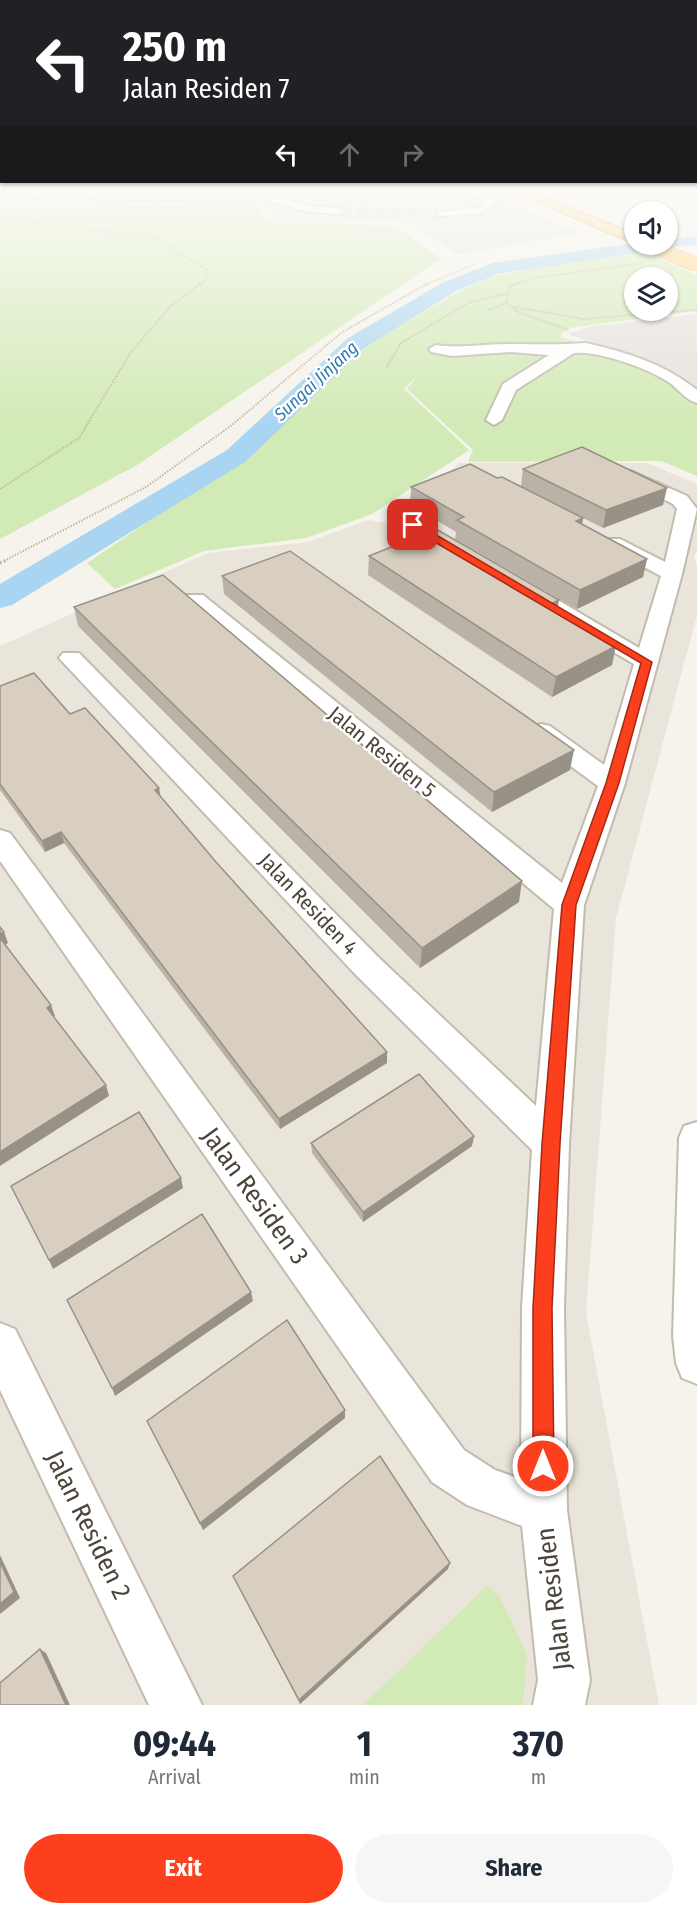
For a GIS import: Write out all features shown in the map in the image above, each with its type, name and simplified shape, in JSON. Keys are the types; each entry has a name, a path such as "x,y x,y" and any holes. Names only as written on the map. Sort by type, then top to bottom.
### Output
{"street":[{"path":"436,349 452,352 586,347 628,359 672,377 697,398"},
{"path":"494,420 509,387 570,349"},
{"name":"Jalan Residen","path":"559,1705 564,1680 544,1510 543,1308 551,1144 569,905 612,783 672,573 687,509 684,504 614,468"},
{"path":"413,525 474,561"},
{"path":"601,537 672,573"},
{"path":"535,597 647,662"},
{"name":"Jalan Residen 5","path":"195,600 569,905"},
{"name":"Jalan Residen 4","path":"70,658 367,966 551,1144"},
{"path":"526,721 612,783"},
{"name":"Jalan Residen 3","path":"0,840 448,1466 483,1489 544,1510"},
{"path":"697,1138 694,1170 694,1336 697,1363"},
{"name":"Jalan Residen 2","path":"0,1344 176,1705"}],"path":[{"path":"0,489 79,438 131,352 171,306 206,280 207,270 203,268"},
{"path":"0,563 146,487 232,425 341,333 432,281 466,268"},
{"path":"569,330 510,307 506,303 506,294 510,286 534,278 612,268"},
{"path":"387,367 401,343 428,326 470,302 506,294"},
{"path":"488,310 506,303"},
{"path":"510,307 584,319 697,310"}],"shaded area":[{"path":"697,314 697,390 684,377 568,334 588,327 638,321 678,321 678,316"},
{"path":"459,463 647,463 697,484 697,549 694,558 697,566 697,615 616,918 586,1313 659,1705 0,1705 0,646 208,553 308,542 369,520 391,524"}],"green space":[{"path":"0,268 427,268 137,465 0,539"},
{"path":"537,268 624,268 624,321 569,328 562,333 561,337 678,376 697,394 697,476 661,461 468,462 473,450 407,389 417,376 404,389 469,450 372,514 306,538 204,551 115,589 87,563 232,465 319,385 344,358 488,277"},
{"path":"678,268 697,275 697,311 678,314"},
{"path":"488,1585 499,1596 527,1654 523,1705 363,1705"}],"building":[{"path":"582,447 667,488 606,510 523,469"},
{"path":"470,464 497,478 502,477 583,518 576,521 647,559 580,590 457,520 464,517 411,487"},
{"path":"436,529 559,600 550,604 616,646 556,677 369,556"},
{"path":"290,551 574,750 494,792 222,576"},
{"path":"163,575 522,881 422,948 74,607"},
{"path":"34,673 70,714 85,708 159,788 155,790 216,862 387,1052 279,1119 61,832 42,841 0,784 0,686"},
{"path":"0,938 51,1005 47,1008 106,1085 0,1152"},
{"path":"419,1074 474,1136 363,1212 311,1143"},
{"path":"139,1112 181,1178 49,1260 11,1186"},
{"path":"202,1214 251,1292 112,1388 67,1300"},
{"path":"287,1320 345,1410 200,1523 147,1421"},
{"path":"380,1456 450,1563 299,1700 233,1576"},
{"path":"0,1562 14,1592 0,1604"},
{"path":"40,1649 66,1705 0,1705 0,1683"}],"waterway":[{"name":"Sungai Jinjang","path":"0,598 236,456 356,343 449,287 501,268"}],"route":[{"path":"413,525 647,662 612,783 569,905 551,1144 543,1308 543,1466"}]}
